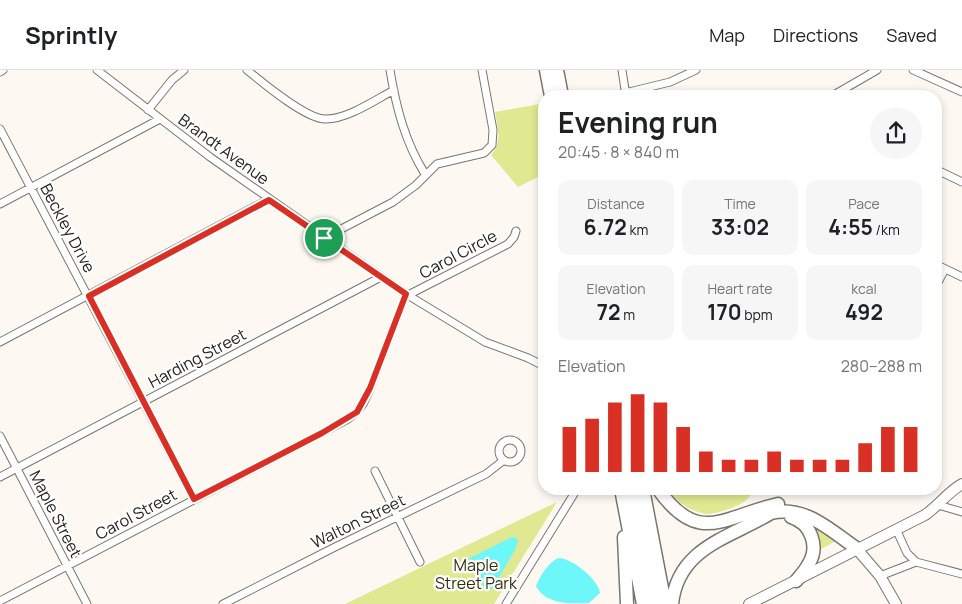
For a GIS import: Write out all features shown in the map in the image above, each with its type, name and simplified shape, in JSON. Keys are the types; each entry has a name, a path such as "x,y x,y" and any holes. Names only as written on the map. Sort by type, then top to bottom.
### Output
{"highway":[{"path":"546,70 550,90"},
{"path":"557,70 561,90"},
{"path":"625,495 627,604"},
{"path":"626,495 643,604"},
{"path":"626,495 654,604"},
{"path":"644,495 665,604"},
{"path":"663,495 678,513 704,524 723,522 778,504 802,506 850,535 856,548"},
{"path":"672,604 680,576 692,558 708,546 771,513 781,511 802,514 813,518 856,548"},
{"path":"764,518 793,517 805,524 810,533 814,552 809,565 796,581"}],"main road":[{"path":"749,604 832,563 856,548 925,515 962,484"},
{"path":"856,548 880,576 896,604"}],"street":[{"name":"Brandt Avenue","path":"97,70 269,200 381,277 485,342 538,363"},
{"path":"148,110 172,80 184,70"},
{"path":"247,70 307,114 320,119 339,117 394,90"},
{"path":"390,70 407,138 425,174"},
{"path":"324,238 393,202 416,185 434,166 442,162 481,155 492,145 493,130 482,70"},
{"path":"622,70 626,90"},
{"path":"641,90 670,82 696,70"},
{"path":"842,90 877,70"},
{"path":"913,70 962,92"},
{"path":"0,204 160,119"},
{"name":"Beckley Drive","path":"0,129 194,499"},
{"path":"942,172 962,182"},
{"path":"0,342 269,200"},
{"name":"Carol Circle","path":"407,294 508,244 516,231"},
{"path":"942,268 962,277"},
{"path":"942,275 945,269"},
{"name":"Harding Street","path":"0,477 381,277"},
{"name":"Carol Street","path":"0,601 322,433 357,412 370,388 407,294"},
{"name":"Maple Street","path":"0,436 86,604"},
{"name":"Walton Street","path":"223,604 334,547 486,474 504,460"},
{"path":"375,471 420,562"},
{"path":"506,604 573,495"},
{"path":"938,505 962,512"},
{"path":"896,529 907,553 916,562 962,574"},
{"path":"880,576 916,562"}],"green space":[{"path":"538,104 538,177 518,187 491,155 498,140 495,112"},
{"path":"672,495 750,495 748,499 736,506 709,514 689,508"},
{"name":"Maple Street Park","path":"557,502 494,604 345,604"},
{"path":"814,528 835,541 818,551"}],"water":[{"path":"512,537 518,541 515,550 492,589 485,590 478,575 468,566 466,560"},
{"path":"558,558 570,561 584,570 595,582 600,593 589,603 566,603 551,600 540,592 536,586 540,578 551,563"}],"route":[{"path":"269,200 324,238 406,294 363,404 348,419 194,499 89,296 269,200"}]}
